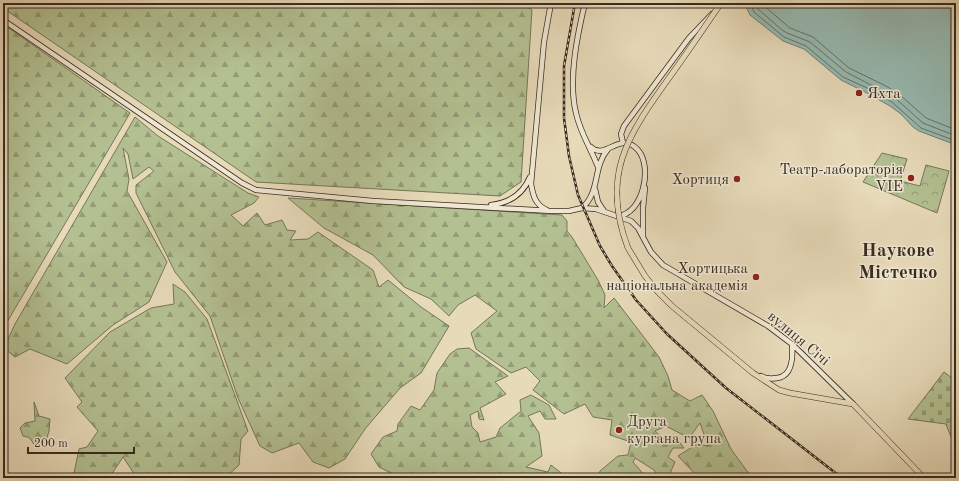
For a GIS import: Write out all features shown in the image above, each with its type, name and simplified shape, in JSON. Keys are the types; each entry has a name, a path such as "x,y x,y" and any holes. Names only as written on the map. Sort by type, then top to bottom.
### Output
{"main road":[{"path":"551,3 544,42 531,184 534,199 544,209 552,211"},
{"path":"586,3 577,41 574,71 574,100 579,124 598,167"},
{"path":"623,143 622,130 633,113 689,38 721,3"},
{"path":"721,3 650,104 631,134 624,149 620,162 618,178 617,207 628,248 644,276 662,296 753,373 779,390 790,394 853,404"},
{"path":"3,20 223,170 256,190 373,201 552,211 569,211 582,208 596,209 614,216 622,216 631,211 639,198 646,180"},
{"path":"589,144 597,152 604,151 615,145 623,143 634,146 642,156 646,172 643,208 643,238"},
{"path":"582,208 591,198 598,167 606,152 610,148"},
{"path":"480,206 494,205 512,199 525,188 531,173"},
{"path":"595,185 598,202 600,207 605,212"},
{"name":"вулиця Січі","path":"614,216 631,221 635,224 650,252 663,265 756,318 792,344 853,404 924,478"},
{"path":"753,373 771,379 780,378 788,373 791,365 792,344"}],"green space":[{"path":"3,3 520,3 532,10 521,182 500,196 256,182 3,8"},
{"path":"3,24 130,113 3,329"},
{"path":"135,117 158,136 248,193 259,197 254,203 231,215 243,226 257,213 265,225 282,220 287,230 296,231 290,240 308,239 318,232 373,270 379,287 388,280 421,307 449,326 421,373 400,388 365,429 345,459 329,468 313,462 299,443 272,453 260,446 238,398 210,316 175,272 136,193 136,185 154,171 149,167 133,179 128,154 123,148 129,179 127,191 167,262 149,302 113,325 67,364 30,349 15,357 4,348 15,324"},
{"path":"882,153 907,159 900,181 920,186 926,165 949,171 937,213 863,182"},
{"path":"288,198 562,215 567,221 567,231 598,280 605,295 604,308 614,298 659,357 668,376 672,390 690,401 702,395 713,411 731,449 752,478 699,478 678,456 697,444 708,446 700,423 689,438 666,426 655,431 664,439 675,436 684,448 673,448 668,457 675,462 668,478 658,478 654,470 635,458 633,462 647,478 605,478 599,475 600,471 618,456 628,455 631,442 610,435 612,420 593,417 585,404 564,414 533,390 540,381 526,367 511,373 476,349 471,333 497,311 475,295 458,305 449,316 431,299 404,287 373,255 324,228"},
{"path":"173,284 185,292 207,319 248,431 241,439 239,465 225,478 137,478 123,457 109,478 73,478 79,449 87,447 98,431 77,407 82,402 65,378 110,332 151,308 174,304"},
{"path":"469,348 508,376 495,382 506,394 480,408 484,420 479,419 478,411 470,415 472,427 478,433 480,442 496,437 500,428 521,411 520,400 531,395 549,405 556,419 545,419 540,411 528,416 539,433 542,456 526,467 548,472 551,465 561,473 560,478 401,478 379,467 371,454 383,437 397,431 398,424 411,406 420,410 434,390 437,373 450,354 457,349"},
{"path":"944,372 956,381 956,441 951,437 946,424 908,419"},
{"path":"34,402 39,416 50,419 46,441 37,447 30,439 23,436 20,428 25,423 35,421"}],"water":[{"path":"747,3 956,3 956,145 919,131 890,106 841,80 804,49 783,41 750,15 747,9"}],"railway":[{"path":"575,3 564,66 564,118 569,156 578,195 600,246 636,300 667,334 726,388 842,478"}],"place":[{"name":"Яхта","path":"859,93"},
{"name":"Театр-лабораторія VIE","path":"911,178"},
{"name":"Хортиця","path":"737,179"},
{"name":"Хортицька національна академія","path":"756,277"},
{"name":"Друга кургана група","path":"619,430"}],"district":[{"name":"Наукове Містечко","path":"898,260"}]}
